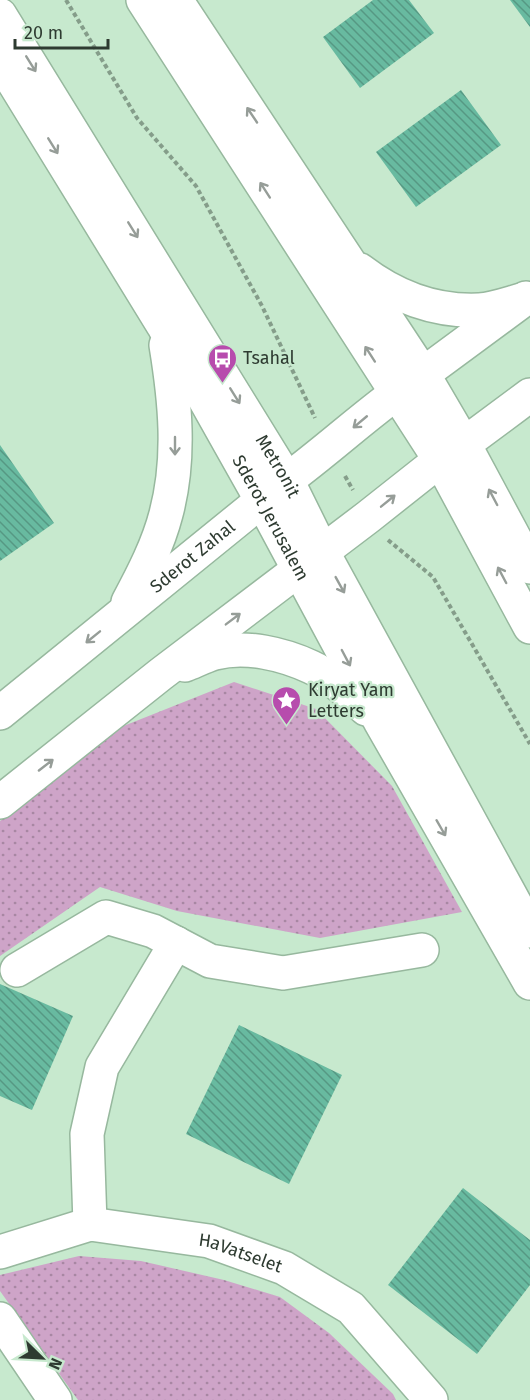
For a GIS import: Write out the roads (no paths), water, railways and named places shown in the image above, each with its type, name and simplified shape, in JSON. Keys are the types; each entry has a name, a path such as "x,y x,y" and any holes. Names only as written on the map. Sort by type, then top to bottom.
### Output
{"main road":[{"path":"143,0 395,393 452,452 530,567"},
{"path":"176,0 423,374 452,452 530,627"},
{"name":"Metronit","path":"0,15 286,480 310,560 530,931"},
{"name":"Sderot Jerusalem","path":"0,60 163,325 262,501 310,560 380,721 530,983"},
{"path":"349,262 380,285 402,296 454,309 480,310 527,297"},
{"name":"Sderot Zahal","path":"0,713 395,393 527,297"},
{"path":"121,614 148,564 166,513 175,455 174,398 163,325"},
{"path":"0,802 161,674 530,395"},
{"path":"161,674 216,653 247,650 285,657 312,667 330,679 380,721"},
{"path":"17,970 106,917 153,932 210,961 283,973 422,950"},
{"path":"90,1224 87,1134 102,1067 176,943"},
{"name":"HaVatselet","path":"0,1252 90,1224 209,1241 284,1268 351,1308 431,1400"},
{"path":"0,1319 55,1400"}],"place":[{"name":"Tsahal","path":"222,384"},
{"name":"Kiryat Yam Letters","path":"287,726"}]}
